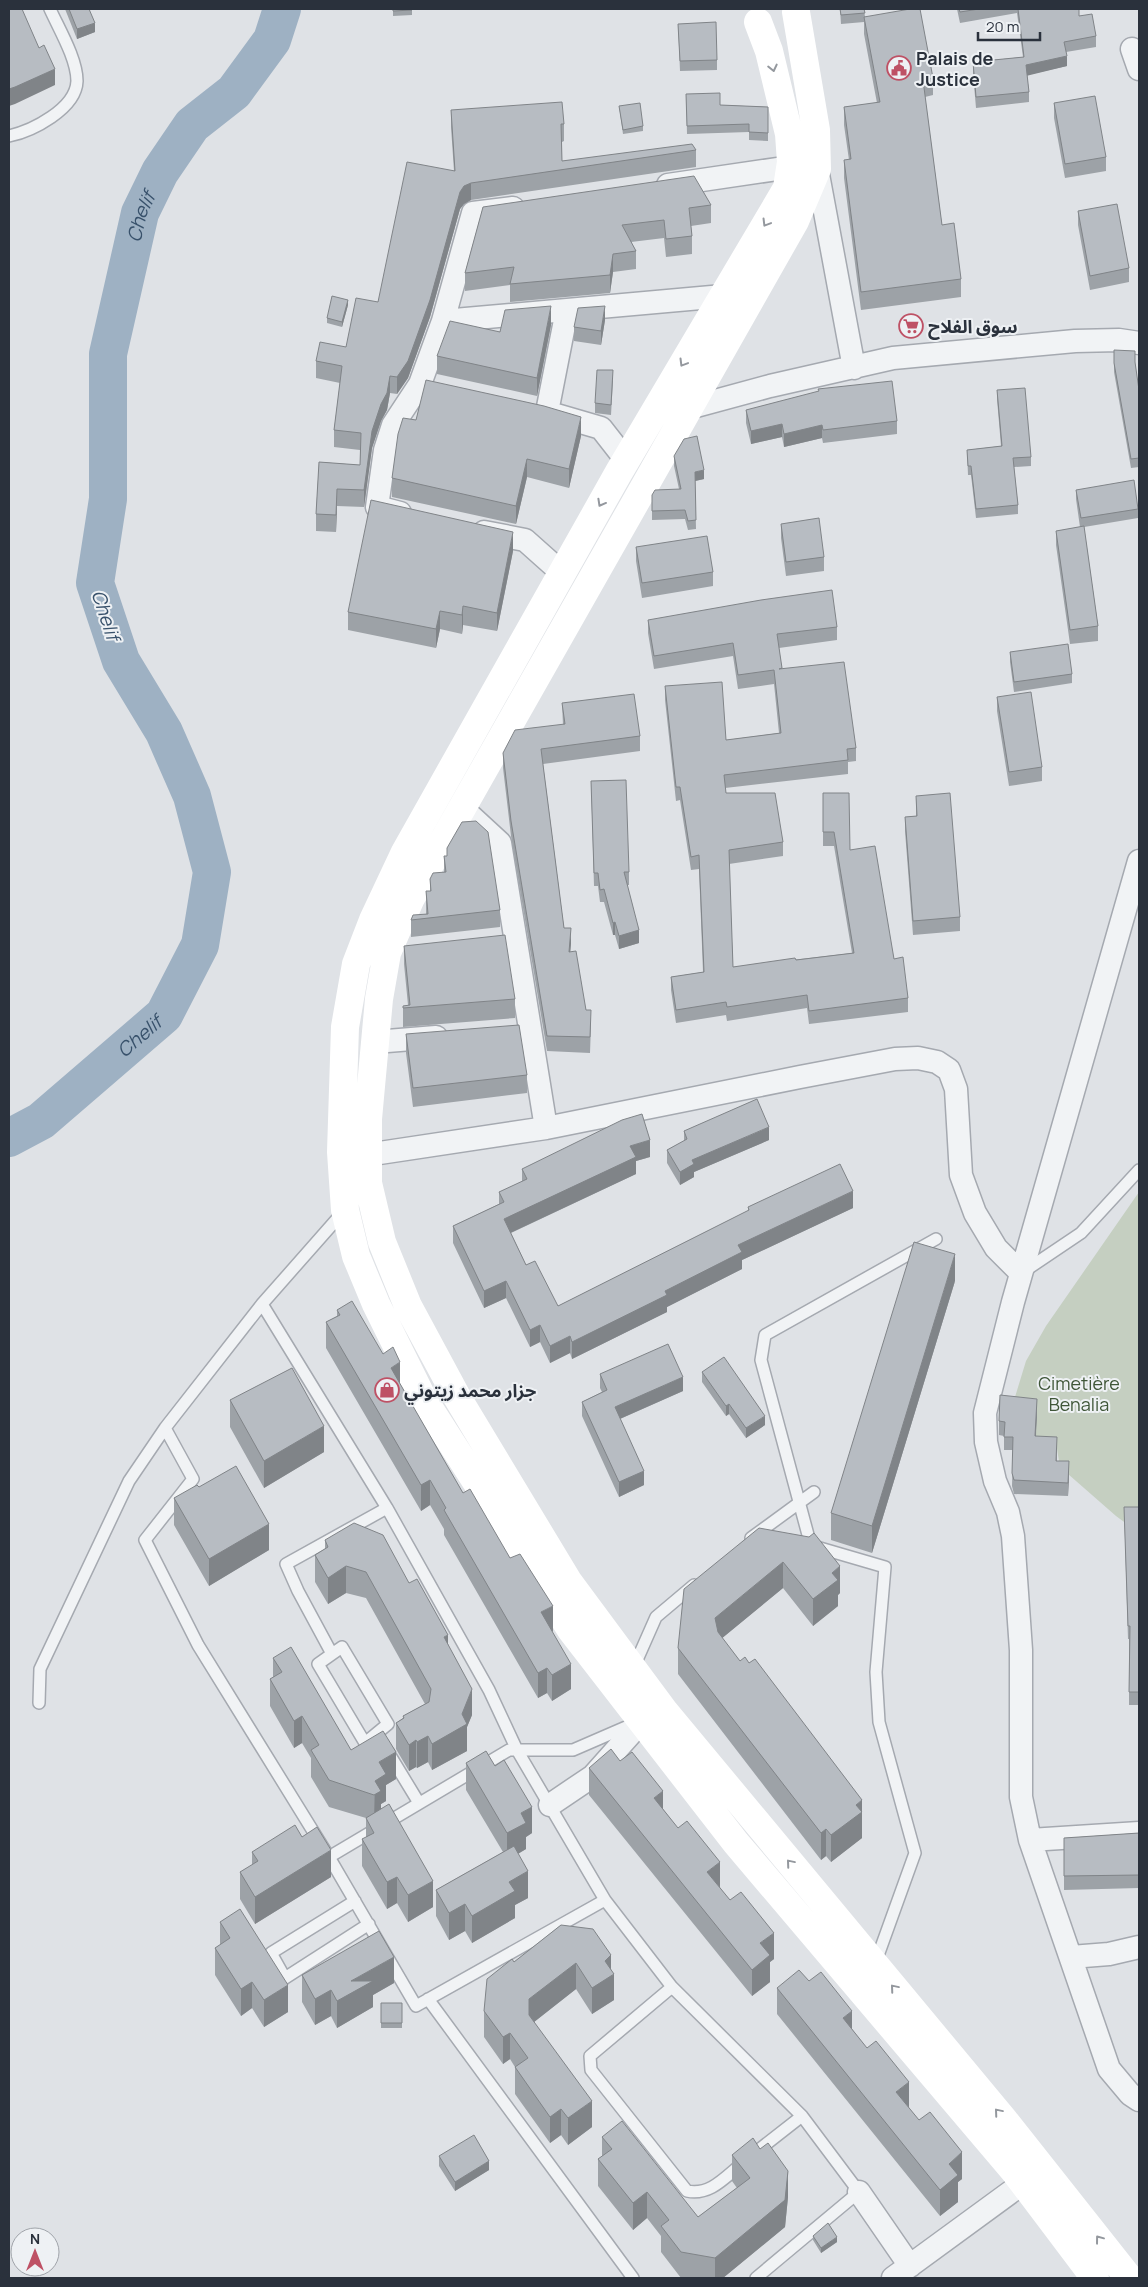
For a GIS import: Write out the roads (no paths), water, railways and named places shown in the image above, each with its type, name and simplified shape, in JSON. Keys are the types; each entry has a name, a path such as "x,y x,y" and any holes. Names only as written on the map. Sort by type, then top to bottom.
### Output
{"street":[{"path":"752,16 773,26 782,25 790,20 797,10"},
{"path":"797,10 816,130 817,169 854,368"},
{"path":"752,16 769,51 789,134 791,167 787,188 626,460 562,573 405,852 373,920 356,964 345,1027 341,1159 345,1210 356,1256 376,1304 422,1397 571,1630 651,1713 875,1965 1004,2120 1129,2278"},
{"path":"646,188 791,167"},
{"path":"817,169 795,221 411,898 397,952 379,999 368,1119 368,1183 382,1242 408,1306 457,1397 568,1581 633,1669 651,1713 736,1843 1023,2183 1095,2278"},
{"path":"425,519 377,507 386,450 393,425 430,386 443,321 473,214 531,205"},
{"path":"443,321 723,296"},
{"path":"567,310 538,411 601,428 626,460"},
{"path":"689,408 770,386 893,358 1119,340 1139,343"},
{"path":"463,528 525,540 562,573"},
{"path":"462,808 500,843 506,940 520,1031 546,1128"},
{"path":"1139,862 1021,1273 985,1412 988,1450 996,1481 1008,1512 1013,1536 1020,1650 1021,1797 1030,1840 1109,2069 1130,2094 1139,2100"},
{"path":"375,1042 452,1036"},
{"path":"341,1159 546,1128 895,1059 918,1058 937,1062 949,1070 956,1089 961,1175 975,1213 996,1248 1021,1273"},
{"path":"550,1805 593,1776 651,1713"},
{"path":"1030,1840 1139,1833"},
{"path":"1071,1956 1109,1954 1139,1947"},
{"path":"859,2192 902,2272 1023,2183"}],"lane":[{"path":"9,136 26,132 51,117 71,100 77,82 70,55 50,9"},
{"path":"1021,1273 1081,1233 1139,1170"},
{"path":"39,1703 40,1669 129,1481 165,1428 262,1304 345,1210"},
{"path":"875,1965 915,1853 879,1722 876,1672 885,1567 806,1544 800,1502 761,1360 765,1335 936,1239"},
{"path":"262,1304 387,1508 489,1690 517,1750 605,1900 672,1987 802,2116 859,2192 756,2278"},
{"path":"165,1428 193,1479 145,1540 198,1645 355,1900 416,2006 605,1900"},
{"path":"740,1546 814,1492"},
{"path":"332,1654 298,1591 286,1564 387,1508"},
{"path":"758,1533 775,1537"},
{"path":"633,1669 656,1617 705,1575"},
{"path":"342,1647 388,1724 365,1743 318,1664 332,1654 342,1647"},
{"path":"329,1857 509,1750 573,1750 651,1713"},
{"path":"377,1733 419,1803"},
{"path":"355,1900 271,1953 285,1978 369,1924"},
{"path":"672,1987 590,2056 592,2070 687,2191 698,2193 708,2191 802,2116"},
{"path":"428,1999 633,2278"}],"waterway":[{"name":"Chelif","path":"9,1138 41,1121 164,1015 200,945 212,872 192,796 164,732 121,661 95,583 108,499 108,354 140,213 160,172 192,125 234,92 272,40 282,9"}],"place":[{"name":"Palais de Justice","path":"899,68"},
{"name":"سوق الفلاح","path":"911,326"},
{"name":"جزار محمد زيتوني","path":"387,1390"}],"park label":[{"name":"Cimetière Benalia","path":"1079,1394"}]}
